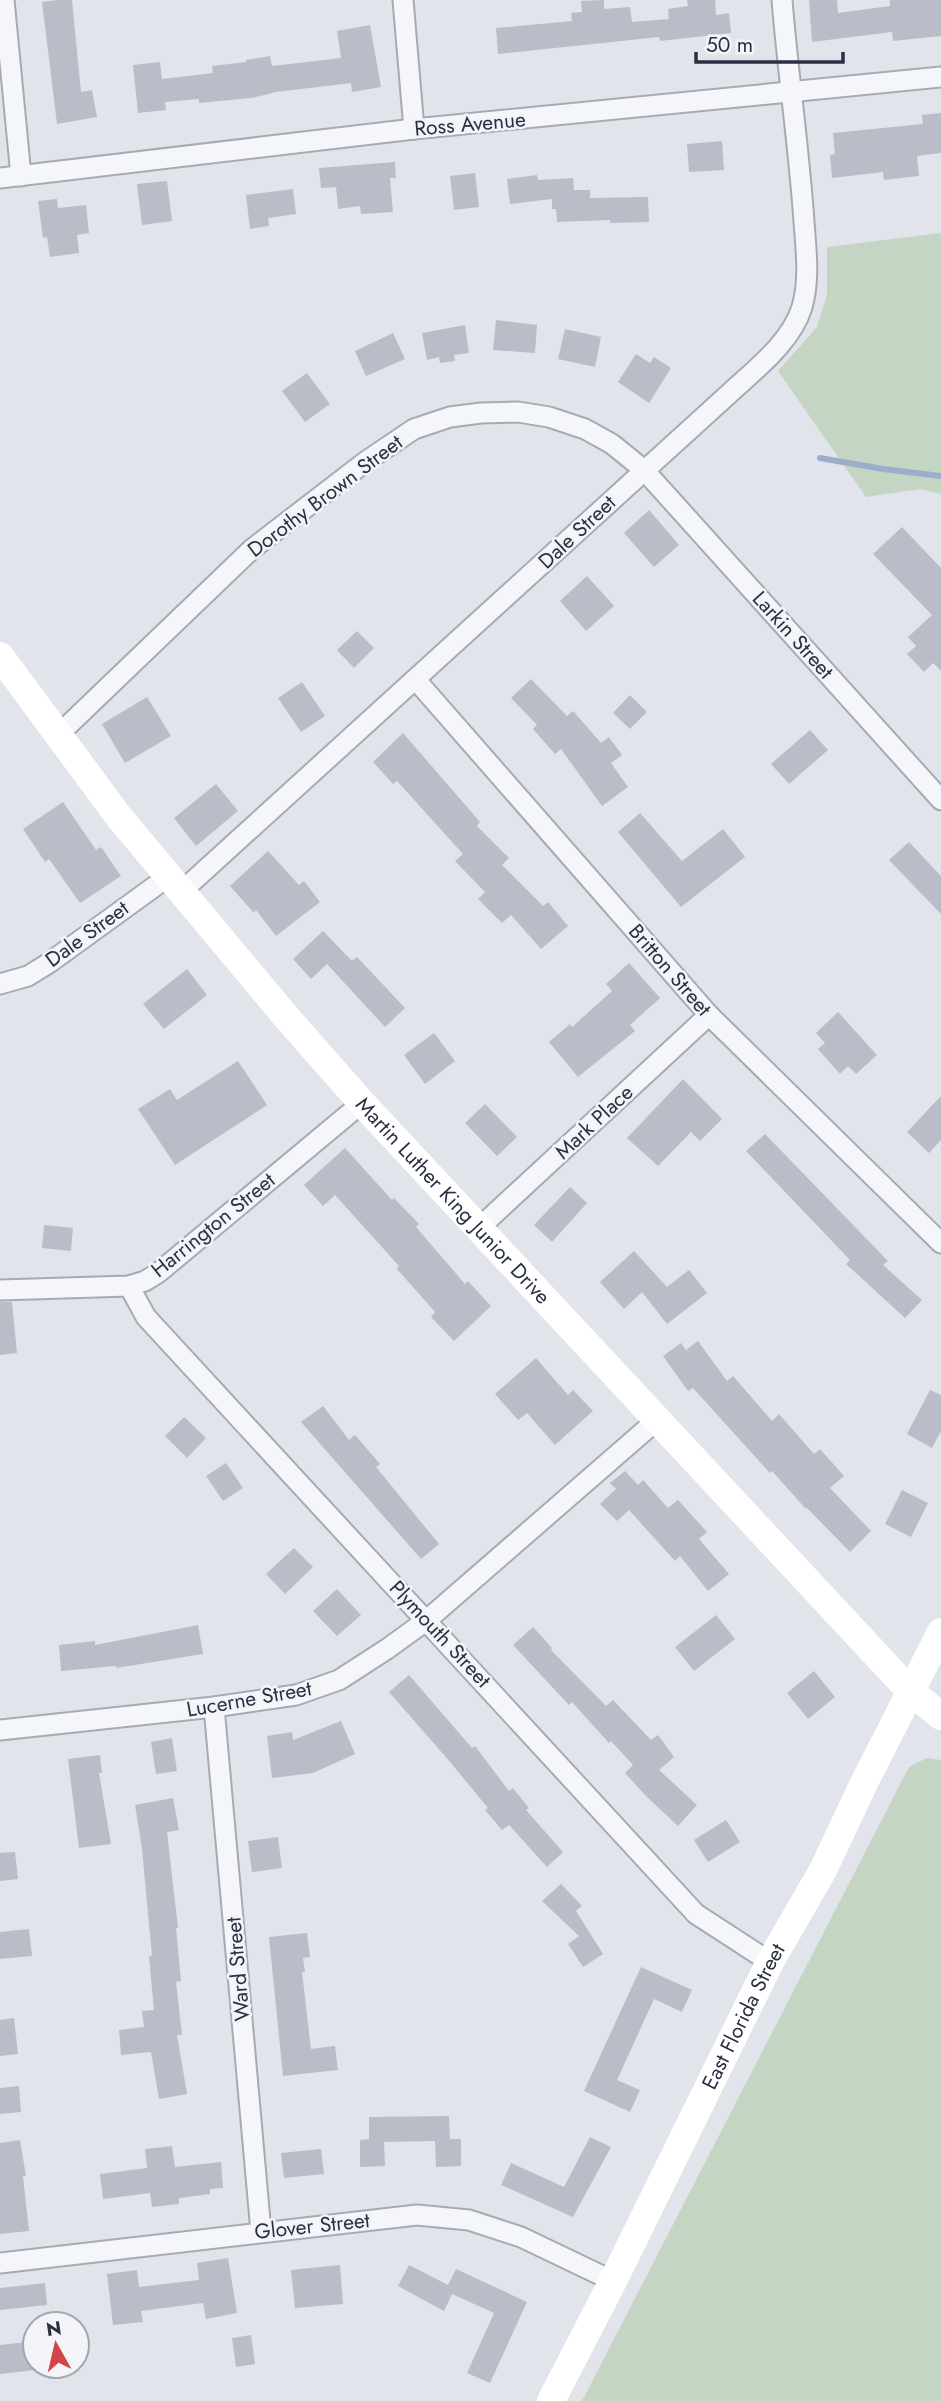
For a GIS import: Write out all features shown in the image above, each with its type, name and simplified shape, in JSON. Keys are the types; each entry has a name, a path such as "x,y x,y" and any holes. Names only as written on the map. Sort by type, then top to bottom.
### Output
{"main road":[{"name":"Martin Luther King Junior Drive","path":"0,656 120,817 362,1103 910,1691 941,1716"},
{"name":"East Florida Street","path":"551,2401 770,1962 823,1870 941,1632"}],"street":[{"path":"4,0 21,176"},
{"path":"402,0 414,129"},
{"name":"Dale Street","path":"0,984 28,975 176,884 416,680 753,372 788,334 802,307 807,269 801,178 782,0"},
{"name":"Ross Avenue","path":"0,178 414,129 941,77"},
{"name":"Dorothy Brown Street","path":"58,735 252,549 365,461 414,429 450,417 481,413 518,412 549,417 585,429 612,444 644,470"},
{"name":"Larkin Street","path":"644,470 941,800"},
{"name":"Britton Street","path":"416,680 709,1015 941,1243"},
{"name":"Mark Place","path":"478,1228 709,1015"},
{"name":"Harrington Street","path":"0,1290 129,1286 145,1281 362,1103"},
{"name":"Plymouth Street","path":"129,1286 146,1317 696,1914 770,1962"},
{"name":"Lucerne Street","path":"0,1730 214,1707 296,1695 339,1680 426,1620 657,1420"},
{"name":"Ward Street","path":"214,1707 261,2232"},
{"name":"Glover Street","path":"0,2263 417,2215 469,2221 521,2237 613,2281"}],"green space":[{"path":"941,233 941,494 921,489 866,497 778,371 817,327 827,295 827,247"},
{"path":"927,1758 941,1760 941,2401 582,2401 909,1767"}],"building":[{"path":"72,0 81,92 92,90 97,117 57,124 42,2"},
{"path":"604,0 604,9 630,7 632,22 669,19 668,9 688,6 687,0 715,0 716,15 729,13 731,33 660,41 659,37 498,54 496,28 572,21 571,13 582,12 581,1"},
{"path":"809,0 837,0 838,13 890,6 890,0 941,0 941,36 893,41 892,32 812,42"},
{"path":"370,25 381,87 352,92 351,83 276,92 252,98 199,103 199,99 165,102 166,110 138,113 133,65 160,62 162,79 213,73 212,66 270,56 272,66 341,58 337,31"},
{"path":"941,113 941,153 917,156 919,176 884,180 883,172 832,178 830,155 835,154 833,133 923,124 922,115"},
{"path":"722,141 724,170 689,172 687,144"},
{"path":"395,162 396,178 390,178 393,212 361,214 360,206 338,209 336,187 321,188 319,168"},
{"path":"475,173 479,207 454,210 450,176"},
{"path":"537,175 538,180 573,178 574,190 590,190 590,198 648,197 649,222 557,222 556,209 552,209 552,199 510,204 507,179"},
{"path":"167,181 172,221 142,225 137,184"},
{"path":"293,189 296,214 268,218 269,226 250,229 246,195"},
{"path":"57,199 58,208 86,205 89,233 77,235 79,253 50,257 47,237 43,238 38,201"},
{"path":"496,320 537,325 535,353 493,350"},
{"path":"465,325 469,353 454,355 455,361 440,363 439,357 427,360 422,333"},
{"path":"565,329 601,337 595,367 558,359"},
{"path":"393,333 405,359 366,376 355,351"},
{"path":"636,354 650,363 654,357 671,368 649,403 618,382"},
{"path":"307,373 330,404 305,422 282,391"},
{"path":"649,510 679,545 654,567 624,533"},
{"path":"902,527 941,568 941,671 933,663 924,672 907,654 916,646 908,637 932,615 873,554"},
{"path":"587,576 614,606 586,631 560,601"},
{"path":"357,631 374,648 354,668 337,650"},
{"path":"531,679 567,716 573,711 601,743 609,737 622,755 611,763 628,787 602,806 561,749 555,754 533,729 537,725 511,698"},
{"path":"302,682 325,716 301,732 278,698"},
{"path":"630,695 647,712 630,729 613,713"},
{"path":"147,697 171,736 125,763 102,724"},
{"path":"810,730 828,750 789,784 771,764"},
{"path":"403,733 480,822 477,826 509,858 502,865 543,906 548,902 568,926 541,949 511,915 502,923 478,899 485,892 455,861 463,854 397,781 393,784 373,762"},
{"path":"216,784 238,811 196,846 174,818"},
{"path":"63,802 96,850 101,847 121,876 80,903 49,859 45,862 23,829"},
{"path":"640,813 682,861 723,829 745,857 681,907 618,832"},
{"path":"909,842 941,876 941,914 889,860"},
{"path":"268,851 299,885 304,881 320,902 276,936 256,910 254,913 230,886"},
{"path":"323,931 352,961 357,957 405,1008 385,1027 327,964 311,979 293,959"},
{"path":"629,963 660,998 630,1025 635,1031 578,1077 549,1042 570,1024 572,1027 612,991 606,984"},
{"path":"187,969 207,995 164,1029 143,1004"},
{"path":"838,1012 877,1055 856,1074 848,1066 840,1074 818,1049 825,1043 816,1033"},
{"path":"434,1033 455,1061 425,1084 404,1055"},
{"path":"238,1061 267,1105 175,1165 138,1109 170,1089 177,1100"},
{"path":"683,1079 722,1119 700,1141 691,1132 658,1166 627,1138"},
{"path":"941,1096 941,1140 929,1153 907,1132"},
{"path":"485,1104 517,1137 497,1156 465,1123"},
{"path":"765,1134 888,1261 883,1265 922,1300 905,1318 846,1264 850,1260 746,1151"},
{"path":"345,1148 392,1200 394,1198 419,1224 416,1227 465,1284 468,1281 491,1306 454,1341 431,1317 435,1312 397,1269 399,1266 335,1195 323,1206 304,1185"},
{"path":"570,1187 587,1203 552,1242 534,1225"},
{"path":"44,1225 73,1228 71,1251 42,1248"},
{"path":"634,1251 667,1287 689,1270 707,1293 667,1324 642,1292 624,1309 600,1282"},
{"path":"0,1302 12,1302 17,1353 0,1355"},
{"path":"698,1341 727,1381 733,1376 772,1421 779,1414 814,1454 820,1449 844,1476 830,1488 871,1531 850,1552 772,1471 770,1473 693,1388 688,1391 663,1356 681,1343 686,1350"},
{"path":"536,1358 568,1395 573,1390 593,1411 555,1445 527,1413 518,1420 495,1394"},
{"path":"930,1390 941,1395 941,1431 932,1448 907,1434"},
{"path":"323,1406 349,1440 355,1435 380,1464 376,1467 439,1544 421,1559 301,1422"},
{"path":"184,1417 206,1438 187,1458 165,1436"},
{"path":"226,1463 243,1488 223,1501 206,1476"},
{"path":"625,1471 638,1485 643,1480 668,1508 678,1500 707,1532 699,1539 729,1574 708,1591 680,1556 675,1561 629,1510 617,1521 600,1504 616,1489 610,1483"},
{"path":"902,1490 928,1503 911,1537 885,1524"},
{"path":"294,1548 313,1567 285,1594 266,1574"},
{"path":"337,1589 361,1615 337,1636 313,1611"},
{"path":"716,1615 735,1639 694,1671 675,1647"},
{"path":"198,1625 203,1654 116,1668 61,1671 59,1645 95,1641 95,1645"},
{"path":"533,1627 551,1650 606,1706 613,1700 651,1740 658,1735 674,1757 659,1770 697,1805 678,1826 625,1773 633,1765 572,1702 569,1705 513,1645"},
{"path":"814,1671 835,1697 808,1719 787,1693"},
{"path":"409,1675 472,1748 475,1746 509,1791 513,1788 529,1808 526,1810 563,1852 547,1867 509,1825 502,1830 485,1810 488,1808 389,1692"},
{"path":"341,1721 355,1754 313,1773 272,1778 267,1736 292,1732 293,1740"},
{"path":"172,1738 177,1771 156,1774 151,1742"},
{"path":"100,1755 102,1773 99,1773 111,1844 79,1848 68,1759"},
{"path":"173,1798 179,1830 167,1832 181,1981 176,1982 182,2035 177,2035 187,2094 159,2099 151,2052 121,2055 119,2030 144,2027 142,2011 154,2010 149,1956 152,1956 135,1805"},
{"path":"726,1820 740,1842 708,1862 694,1840"},
{"path":"278,1837 282,1868 252,1872 248,1841"},
{"path":"15,1852 18,1879 0,1881 0,1853"},
{"path":"561,1884 582,1906 576,1911 603,1954 583,1967 568,1944 579,1936 542,1901"},
{"path":"29,1929 32,1956 0,1959 0,1932"},
{"path":"307,1933 310,1957 303,1958 305,1972 302,1972 311,2049 335,2046 338,2070 283,2076 269,1937"},
{"path":"641,1967 692,1990 682,2012 654,1999 617,2080 640,2090 630,2112 584,2091"},
{"path":"14,2018 18,2054 0,2056 0,2020"},
{"path":"19,2086 21,2112 0,2114 0,2088"},
{"path":"449,2116 450,2139 461,2139 461,2166 436,2167 435,2141 384,2142 385,2166 360,2167 360,2140 369,2139 369,2117"},
{"path":"590,2137 611,2147 573,2217 501,2185 511,2163 564,2187"},
{"path":"20,2140 26,2176 23,2176 29,2231 0,2234 0,2143"},
{"path":"172,2146 175,2167 221,2162 223,2188 210,2189 210,2194 179,2198 179,2204 152,2207 150,2193 103,2199 100,2174 147,2168 145,2149"},
{"path":"321,2149 324,2174 284,2178 281,2153"},
{"path":"228,2258 237,2313 206,2319 203,2303 141,2311 143,2322 113,2325 107,2274 137,2270 139,2287 199,2280 197,2263"},
{"path":"340,2265 343,2304 295,2308 291,2270"},
{"path":"409,2265 448,2285 456,2269 527,2302 490,2383 467,2373 494,2313 452,2294 444,2311 398,2286"},
{"path":"45,2283 47,2305 0,2310 0,2288"},
{"path":"251,2335 255,2364 236,2367 232,2338"},
{"path":"21,2343 21,2372 0,2374 0,2345"}],"waterway":[{"path":"820,458 941,476"}]}
